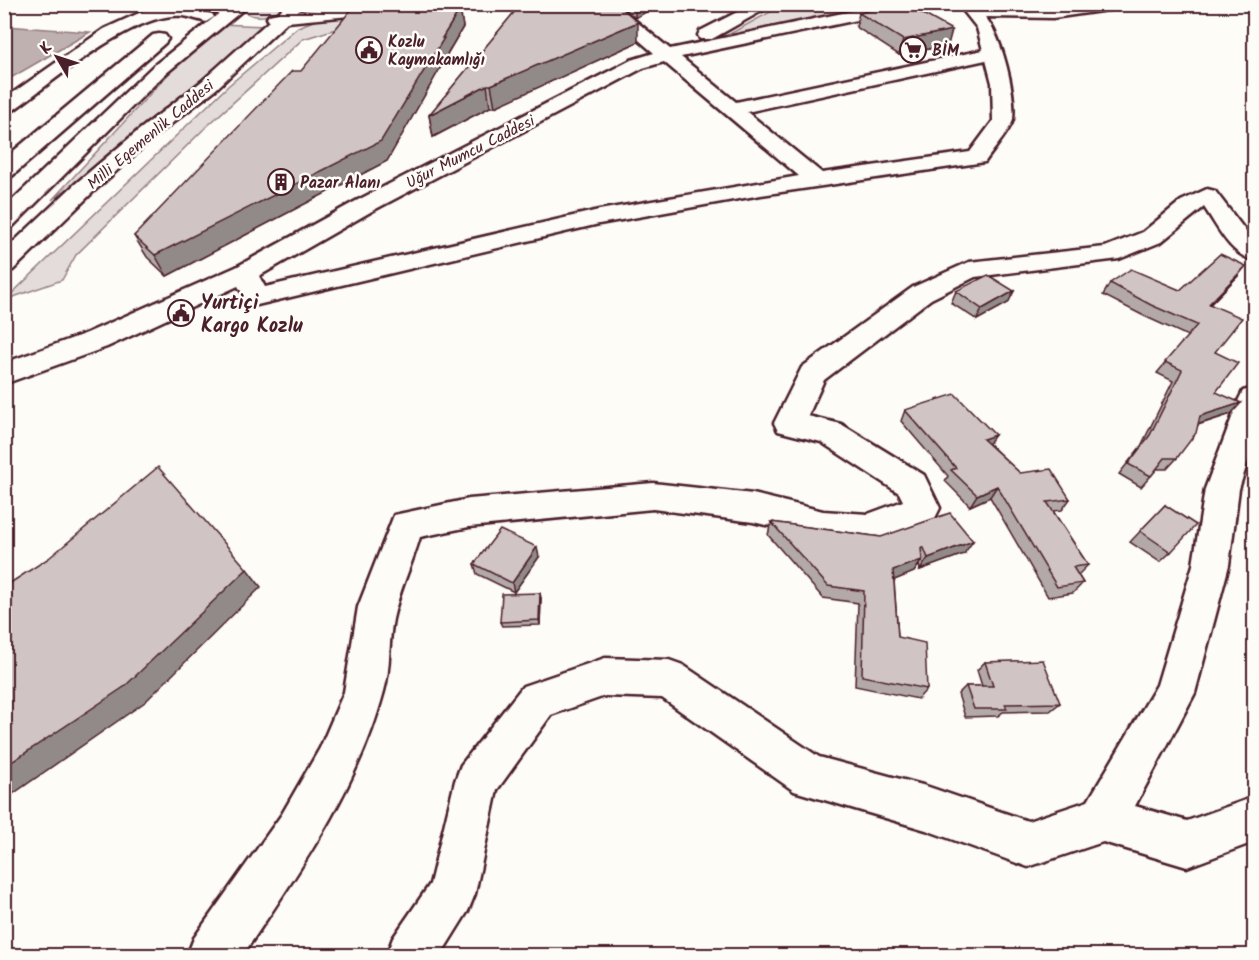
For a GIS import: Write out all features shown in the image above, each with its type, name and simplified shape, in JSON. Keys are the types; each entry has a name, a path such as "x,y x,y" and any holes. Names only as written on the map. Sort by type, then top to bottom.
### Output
{"main road":[{"path":"4,108 110,33 173,4"},
{"name":"Milli Egemenlik Caddesi","path":"4,222 204,26 225,17 242,4"},
{"path":"225,17 303,18 333,12 423,4"},
{"path":"605,4 819,181"},
{"path":"667,55 766,4"},
{"path":"970,8 1053,13 1114,5"},
{"path":"245,273 257,297 599,217 761,188 976,157 1004,121 1001,83 985,27 970,8"},
{"path":"147,16 183,11 204,26"},
{"path":"667,55 862,14"},
{"name":"Milli Egemenlik Caddesi","path":"4,265 82,189 146,134 209,86 284,16"},
{"path":"4,171 159,39"},
{"path":"732,109 991,54"},
{"name":"Uğur Mumcu Caddesi","path":"4,374 97,340 245,273 447,162 637,64 667,55"},
{"path":"72,113 100,102 128,99"},
{"path":"72,113 108,120"},
{"path":"212,956 294,839 343,746 365,690 374,619 401,548 406,525 469,513 653,496 753,508 823,525 869,528 923,508 912,483 830,432 789,423 812,374 922,293 969,270 1110,254 1152,237 1189,206 1207,196 1245,247 1254,254"},
{"path":"1103,819 1175,693 1211,565 1222,489 1254,399"},
{"path":"1222,489 1254,471"},
{"path":"411,956 451,894 477,781 537,700 605,677 669,679 809,776 926,808 1028,844 1103,819 1187,844 1254,820"}],"shaded area":[{"path":"282,4 281,10 268,15 257,16 244,11 253,5"},
{"path":"785,4 882,4 882,5 726,36"},
{"path":"448,6 446,10 349,25 303,39 204,129 76,255 62,280 5,300 229,85 298,27 326,16 355,11"},
{"path":"221,24 265,26 102,162 52,200 185,56"},
{"path":"4,26 90,32 9,79 5,79"}],"building":[{"path":"521,4 617,4 638,22 487,85 429,115"},
{"path":"895,4 905,4 952,30 903,40 859,13"},
{"path":"355,5 460,9 381,141 155,255 134,236 292,71 301,71"},
{"path":"1220,254 1246,266 1209,304 1242,318 1215,352 1238,363 1216,392 1241,403 1200,416 1196,433 1177,458 1165,458 1151,476 1128,464 1150,435 1182,370 1165,362 1197,325 1151,305 1110,283 1131,269 1180,290"},
{"path":"988,275 1014,291 982,309 956,291"},
{"path":"955,394 995,435 983,439 1020,473 1051,469 1070,499 1047,502 1088,565 1073,567 1083,583 1057,587 997,486 977,495 951,470 956,468 905,410"},
{"path":"158,467 247,569 124,687 4,767 4,587 49,558"},
{"path":"1165,505 1196,525 1171,552 1140,531"},
{"path":"950,513 973,541 928,558 924,548 921,548 922,560 893,570 898,637 925,643 927,689 862,676 864,591 828,586 771,522 881,537"},
{"path":"500,530 537,547 512,583 474,564"},
{"path":"540,593 539,620 500,622 502,594"},
{"path":"1043,660 1060,703 1005,704 1007,709 974,709 966,686 993,686 985,662"}],"place":[{"name":"Kozlu Kaymakamlığı","path":"369,50"},
{"name":"BİM","path":"913,50"},
{"name":"Pazar Alanı","path":"281,182"},
{"name":"Yurtiçi Kargo Kozlu","path":"181,313"}]}
